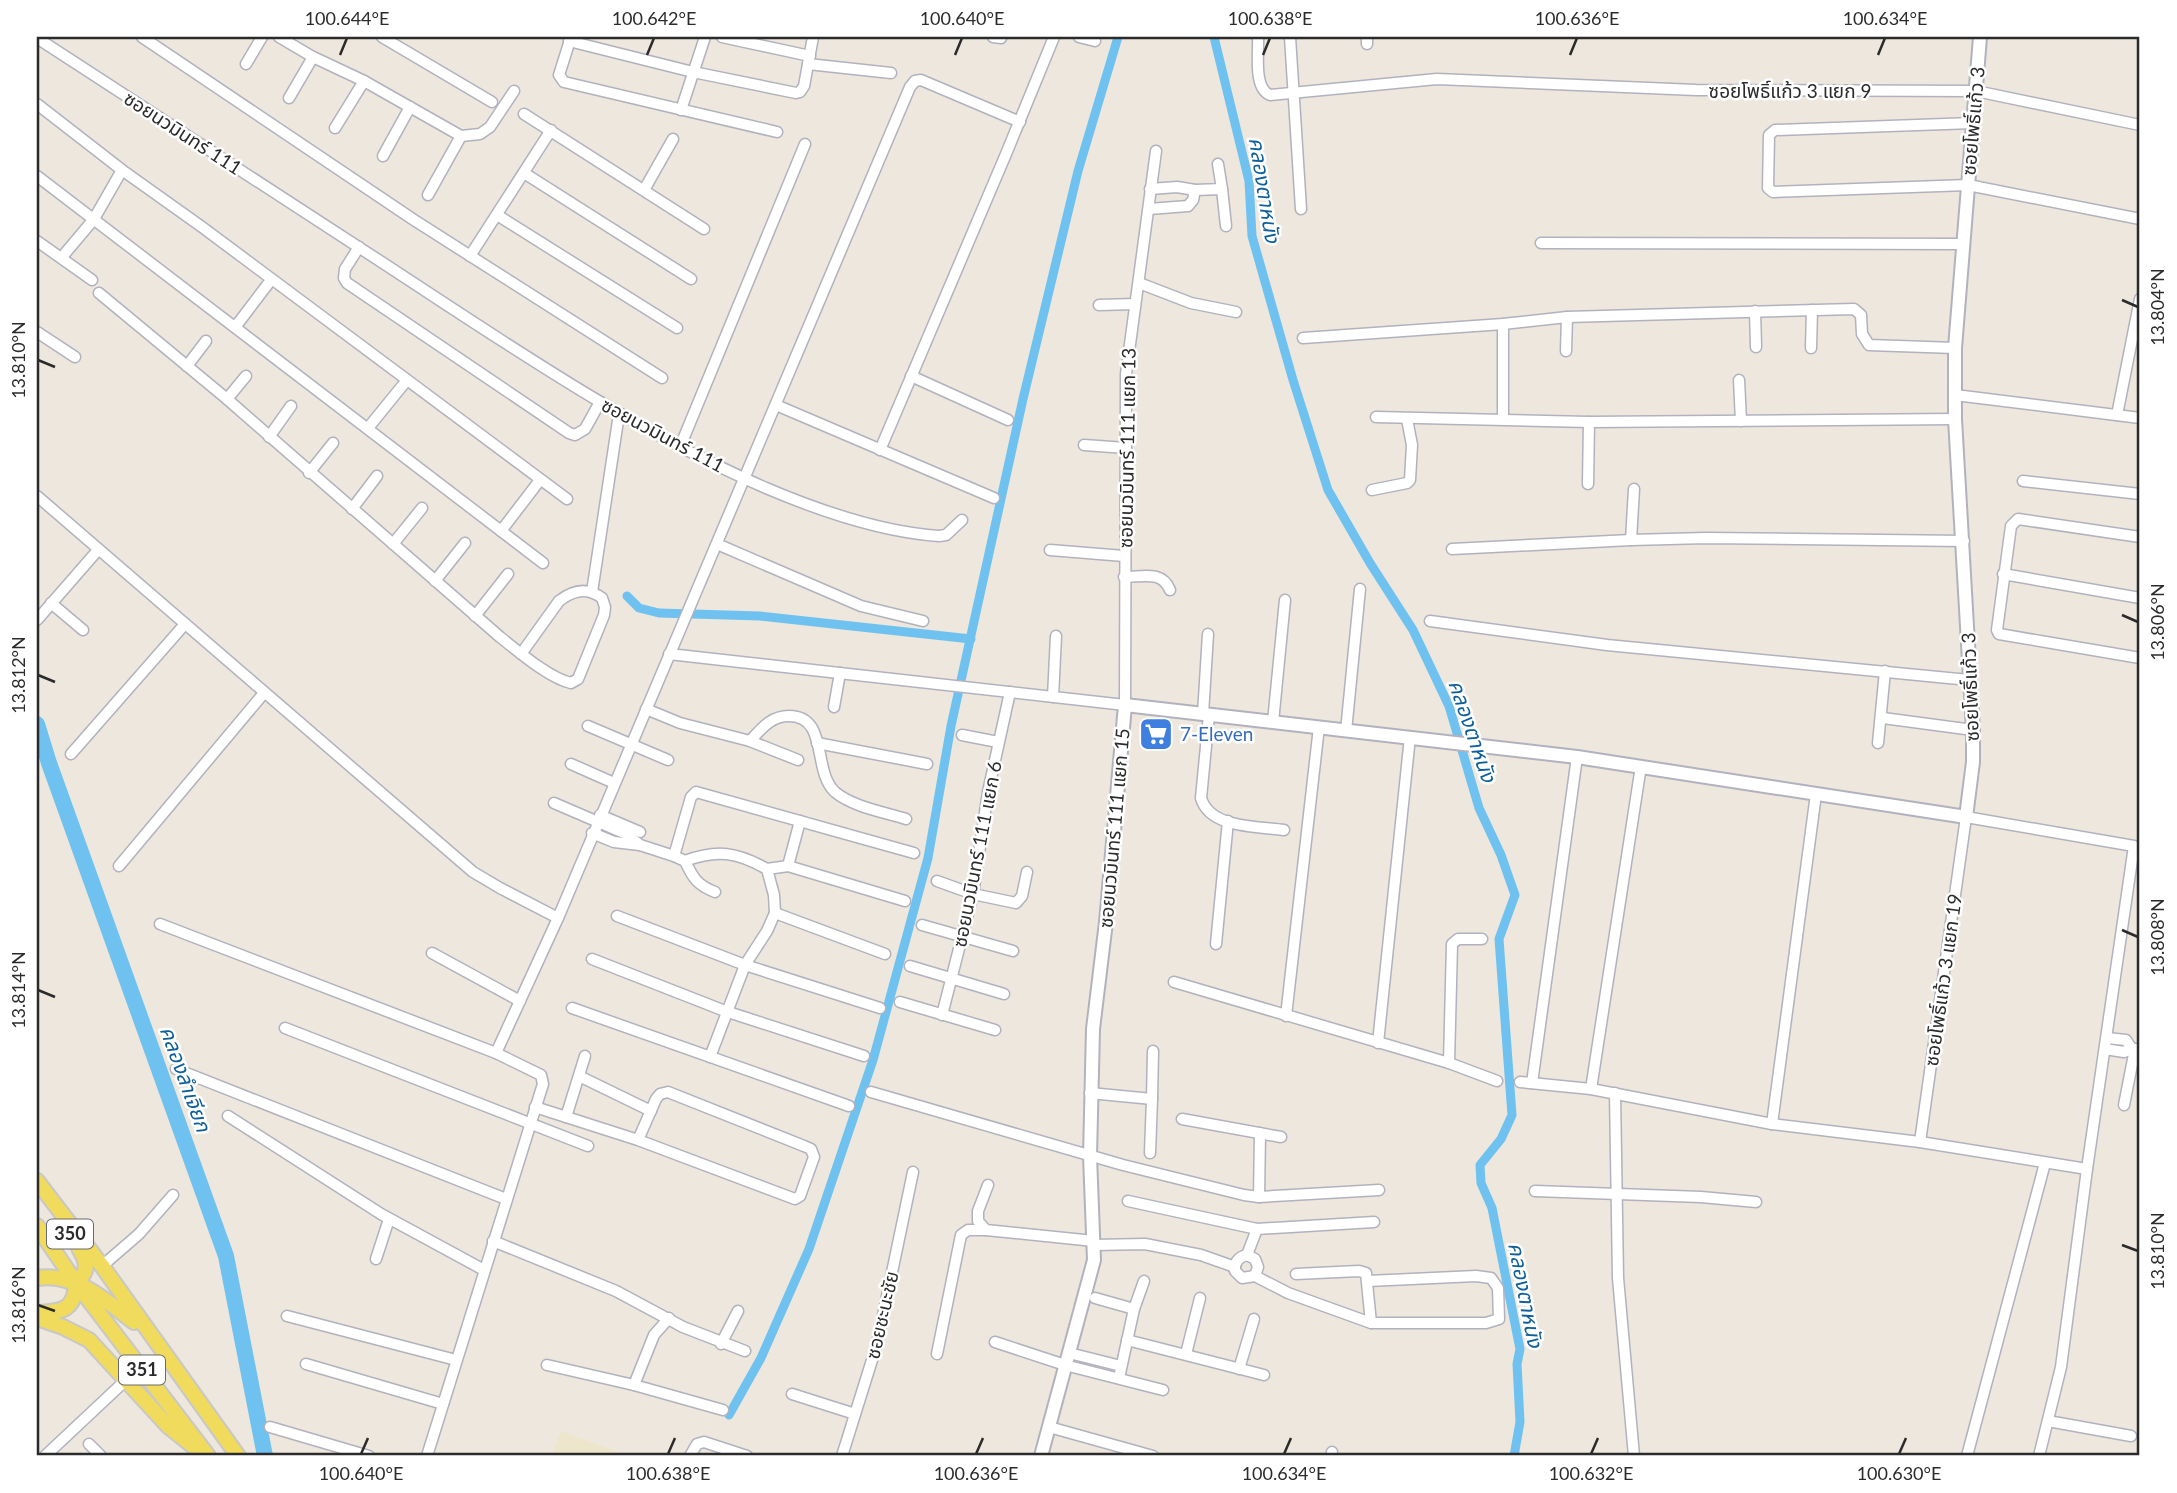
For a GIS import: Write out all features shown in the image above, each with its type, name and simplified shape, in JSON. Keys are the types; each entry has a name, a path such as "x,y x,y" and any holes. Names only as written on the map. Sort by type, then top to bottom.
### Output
{"main road":[{"name":"350","path":"37,1315 66,1308 75,1297 76,1283 84,1276 87,1261 48,1203 38,1183"},
{"name":"351","path":"38,1183 102,1266 238,1456"},
{"path":"38,1227 57,1216"},
{"name":"351","path":"38,1227 76,1283 207,1456"},
{"name":"350","path":"37,1278 55,1277 76,1283 86,1281 102,1285 126,1302"},
{"path":"76,1283 114,1306 155,1342"},
{"path":"37,1315 89,1340 169,1426 207,1456"}],"street":[{"path":"142,37 470,256 662,378"},
{"path":"246,64 262,37"},
{"path":"279,37 461,136 480,134 490,128 514,91"},
{"path":"382,37 492,102"},
{"path":"681,110 705,37"},
{"path":"722,37 809,60 891,73"},
{"path":"777,132 564,82 559,75 570,39 693,72 796,93 804,86 813,37"},
{"path":"993,37 1001,37"},
{"path":"880,450 1054,37"},
{"path":"1079,37 1095,41"},
{"name":"ซอยโพธิ์แก้ว 3 แยก 9","path":"1258,37 1262,90 1270,95 1437,79 1696,90 1976,91 2140,125"},
{"path":"1290,37 1300,209"},
{"name":"ซอยโพธิ์แก้ว 3","path":"1966,817 1973,762 1973,730 1955,419 1955,348 1980,37"},
{"name":"ซอยนวมินทร์ 111","path":"37,38 619,414 744,478 558,918 496,1053"},
{"path":"289,98 313,57"},
{"path":"962,520 946,535 939,536 856,521 744,478 912,83 921,80 1020,122"},
{"path":"335,128 363,81"},
{"path":"37,104 122,170 567,499"},
{"path":"383,156 410,107"},
{"path":"524,114 704,229"},
{"path":"1973,122 1775,130 1769,135 1768,188 1773,192 1968,185 2140,219"},
{"path":"470,256 551,130"},
{"path":"428,195 461,136"},
{"path":"643,190 673,139"},
{"path":"680,447 805,144"},
{"name":"ซอยนวมินทร์ 111 แยก 13","path":"1125,705 1126,374 1156,151"},
{"path":"1218,164 1226,226"},
{"path":"62,257 94,219 122,170"},
{"path":"524,173 691,279"},
{"path":"37,176 543,563"},
{"path":"1150,189 1222,188"},
{"path":"1149,209 1188,206 1193,200 1195,190"},
{"path":"497,215 677,328"},
{"path":"37,240 92,280"},
{"path":"1541,243 1964,244"},
{"path":"359,247 345,269 344,278 347,283 569,433 575,435 584,429 600,402"},
{"path":"236,326 271,280"},
{"path":"1139,283 1192,303 1236,312"},
{"path":"99,293 227,399 475,616 522,654 561,680 575,683 604,615 602,598 592,592 573,591 559,601 522,654"},
{"path":"2117,415 2140,299"},
{"path":"1099,305 1135,304"},
{"path":"1303,338 1567,317 1854,309 1861,316 1862,334 1869,345 1955,348"},
{"path":"1811,348 1812,310"},
{"path":"1755,311 1756,347"},
{"path":"1566,351 1567,317"},
{"path":"1503,324 1503,419"},
{"path":"37,332 75,357"},
{"path":"187,366 206,341"},
{"path":"227,399 246,376"},
{"path":"911,376 1008,420"},
{"path":"368,428 407,380"},
{"path":"1739,380 1741,421"},
{"path":"1955,395 2140,418"},
{"path":"776,405 994,498"},
{"path":"269,437 291,406"},
{"path":"592,592 619,414"},
{"path":"1376,417 1589,422 1955,419"},
{"path":"1372,490 1407,483 1410,480 1412,444 1407,419"},
{"path":"1588,484 1589,422"},
{"path":"309,472 333,443"},
{"path":"1084,445 1126,448"},
{"path":"352,509 377,475"},
{"path":"501,530 540,480"},
{"path":"2023,481 2140,494"},
{"path":"1631,540 1634,489"},
{"path":"37,496 473,872 558,918"},
{"path":"393,544 422,508"},
{"path":"2140,537 2018,519 2011,526 1997,630 1999,634 2140,658"},
{"path":"1452,549 1631,540 1964,541"},
{"path":"435,580 465,543"},
{"path":"717,544 861,606 923,621"},
{"path":"37,620 98,550"},
{"path":"1050,550 1124,556"},
{"path":"475,616 508,574"},
{"path":"2003,574 2140,598"},
{"path":"1124,577 1160,577 1167,582 1170,590"},
{"path":"1346,731 1360,589"},
{"path":"1273,722 1285,600"},
{"path":"51,603 83,630"},
{"path":"1430,621 1607,645 1969,680"},
{"path":"71,754 185,624"},
{"path":"1208,634 1201,797 1203,805 1214,816 1228,821 1284,830"},
{"path":"1053,697 1056,636"},
{"path":"669,654 1125,705"},
{"path":"1878,743 1883,718 1885,671"},
{"path":"834,707 840,673"},
{"name":"ซอยนวมินทร์ 111 แยก 6","path":"942,1015 973,894 984,818 1010,692"},
{"path":"119,866 264,693"},
{"name":"ซอยนวมินทร์ 111 แยก 15","path":"1041,1456 1090,1276 1094,1243 1090,1156 1093,1029 1112,861 1125,705 1577,757"},
{"path":"646,709 694,727 750,741 798,760"},
{"path":"750,741 766,723 774,719 797,716 806,720 812,726 828,783 836,792 863,805 906,819"},
{"path":"1883,718 1973,730"},
{"path":"587,726 668,760"},
{"path":"1286,1016 1319,727"},
{"path":"962,734 998,742"},
{"path":"1377,1043 1410,737"},
{"path":"817,743 927,764"},
{"path":"1532,1083 1577,757 1966,817 2134,846 2061,1367 2039,1456"},
{"path":"571,764 614,783"},
{"path":"1591,1089 1641,766"},
{"path":"674,856 691,797 696,792 914,853"},
{"path":"1772,1124 1816,794"},
{"path":"554,803 640,832"},
{"name":"ซอยโพธิ์แก้ว 3 แยก 19","path":"1920,1142 1966,817"},
{"path":"598,818 640,845"},
{"path":"788,866 800,821"},
{"path":"1216,944 1228,821"},
{"path":"592,833 622,844 640,845 685,861 694,880 701,887 715,892"},
{"path":"685,861 703,854 733,854 767,869 788,866 905,901"},
{"path":"710,1057 744,965 767,931 775,913 774,895 767,869"},
{"path":"937,881 973,894 1016,903 1022,896 1027,872"},
{"path":"775,913 885,954"},
{"path":"617,916 744,965 880,1008"},
{"path":"160,924 496,1053 541,1075 543,1084 427,1456"},
{"path":"922,925 1013,951"},
{"path":"1449,1063 1452,944 1458,939 1482,939"},
{"path":"432,953 520,1001"},
{"path":"592,960 725,1012 864,1056"},
{"path":"910,966 1004,994"},
{"path":"1174,982 1449,1063 1497,1081"},
{"path":"900,1002 995,1030"},
{"path":"572,1008 849,1106"},
{"path":"285,1028 588,1146"},
{"path":"2107,1038 2126,1040 2136,1049"},
{"path":"2105,1049 2124,1052 2136,1049"},
{"path":"2124,1105 2136,1049"},
{"path":"1150,1153 1153,1051"},
{"path":"566,1117 586,1056"},
{"path":"176,1069 506,1199"},
{"path":"579,1076 651,1111"},
{"path":"1520,1082 1591,1089 1772,1124 1920,1142 2087,1169"},
{"path":"535,1107 638,1140 795,1199 800,1196 814,1157 811,1149 667,1092 660,1094 638,1140"},
{"path":"871,1092 1090,1156 1259,1197 1379,1190"},
{"path":"1090,1093 1152,1099"},
{"path":"1615,1093 1618,1278 1634,1456"},
{"path":"228,1116 389,1219 484,1270"},
{"path":"1182,1119 1281,1137"},
{"path":"1259,1197 1260,1133"},
{"path":"1967,1456 2045,1163"},
{"name":"ซอยชะนะชัย","path":"842,1456 877,1344 913,1172"},
{"path":"986,1230 978,1222 978,1211 988,1185"},
{"path":"1535,1191 1616,1192 1756,1202"},
{"path":"102,1266 139,1234 173,1195"},
{"path":"1128,1201 1257,1229 1374,1222"},
{"path":"376,1259 389,1219"},
{"path":"1257,1229 1247,1255 1238,1259 1235,1267 1242,1278 1255,1276 1288,1293 1371,1323 1486,1323 1499,1319 1498,1288 1492,1278 1476,1276 1368,1281"},
{"path":"936,1354 961,1235 968,1230 1094,1243 1145,1244 1201,1255 1235,1267"},
{"path":"493,1241 616,1291 683,1327 721,1344 745,1351"},
{"path":"1247,1255 1258,1263 1255,1276"},
{"path":"1296,1274 1366,1273 1371,1323"},
{"path":"1119,1378 1144,1281"},
{"path":"1095,1298 1135,1309"},
{"path":"1186,1354 1200,1298"},
{"path":"721,1344 738,1311"},
{"path":"287,1316 456,1360"},
{"path":"635,1385 654,1335 669,1318"},
{"path":"1239,1369 1254,1319"},
{"path":"1127,1340 1264,1375"},
{"path":"995,1342 1067,1359 1121,1366"},
{"path":"1067,1359 1119,1378 1163,1390"},
{"path":"306,1364 443,1404"},
{"path":"547,1365 635,1385 723,1410"},
{"path":"45,1456 126,1380"},
{"path":"792,1394 855,1414"},
{"path":"2048,1422 2131,1436"},
{"path":"270,1427 369,1456"},
{"path":"1049,1427 1153,1456"},
{"path":"690,1456 697,1444 704,1442 747,1456"},
{"path":"89,1444 101,1456"}],"shaded area":[{"path":"561,1431 629,1456 551,1456"}],"waterway":[{"path":"729,1415 761,1358 809,1249 873,1060 928,858 951,726 1023,399 1078,171 1118,37"},
{"name":"คลองตาหนัง","path":"1214,37 1249,181 1252,236 1328,490 1413,630 1449,706 1479,808 1501,855 1515,895 1499,939 1512,1115 1501,1139 1480,1165 1481,1183 1492,1208 1520,1349 1517,1364 1520,1422 1514,1456"},
{"path":"627,596 639,608 659,613 760,616 971,639"},
{"name":"คลองลำเจียก","path":"37,724 226,1256 265,1456"}],"place":[{"name":"7-Eleven","path":"1156,734"}]}
